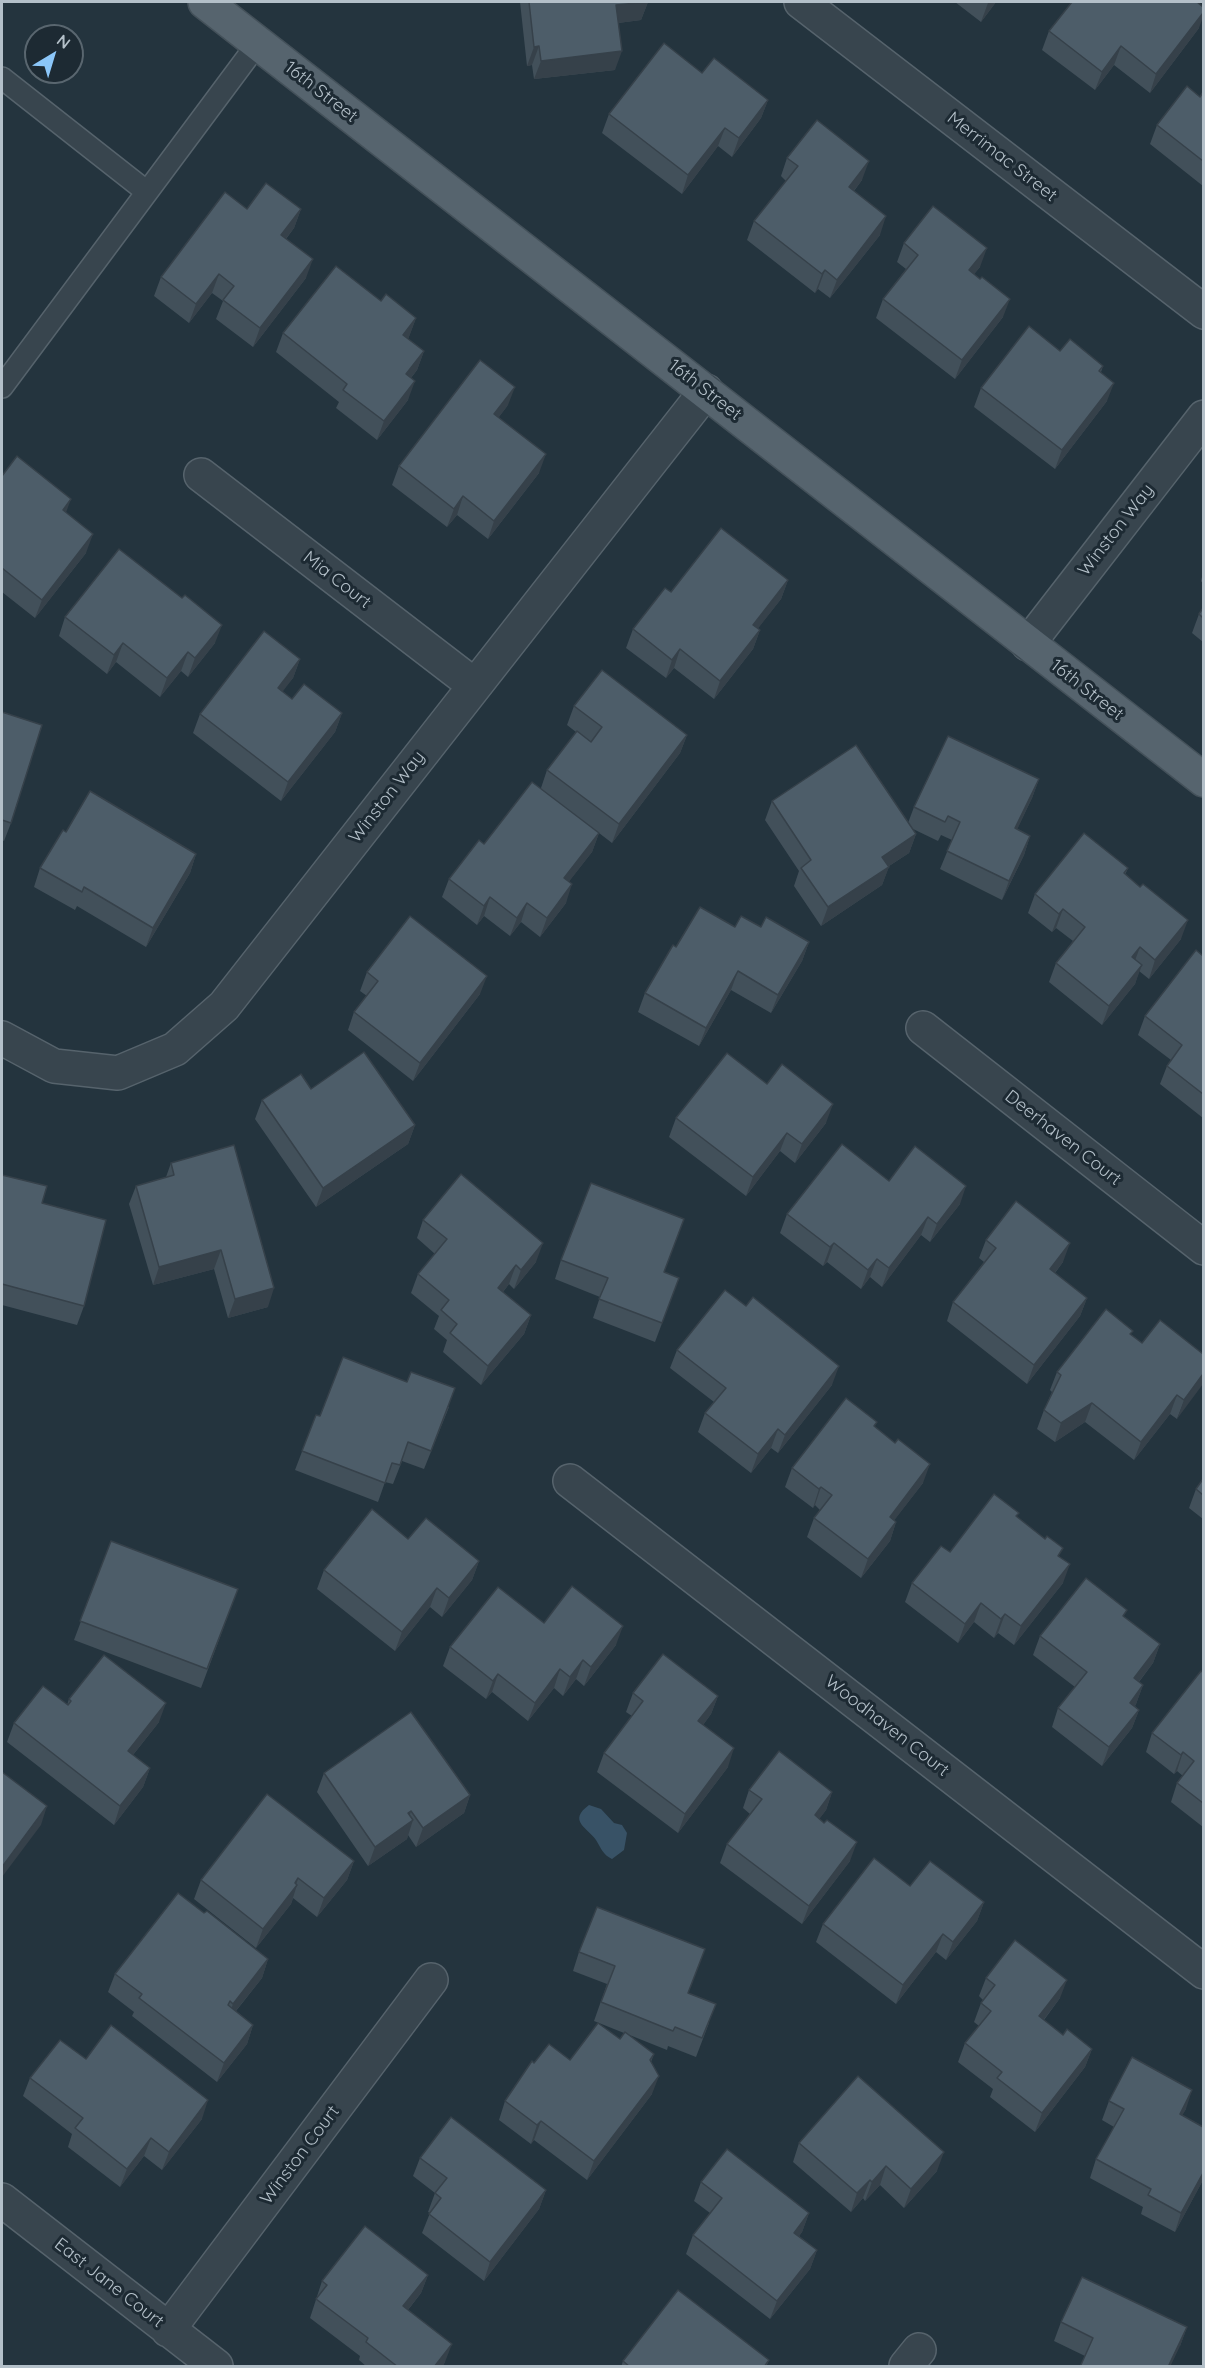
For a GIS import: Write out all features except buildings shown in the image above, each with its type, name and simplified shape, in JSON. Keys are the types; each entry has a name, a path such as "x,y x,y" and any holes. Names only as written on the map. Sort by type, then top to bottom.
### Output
{"main road":[{"name":"16th Street","path":"205,2 1203,780"}],"street":[{"name":"Merrimac Street","path":"801,2 1203,312"},
{"name":"Winston Way","path":"2,1038 54,1066 118,1073 175,1049 224,1006 706,391"},
{"name":"Winston Way","path":"1028,644 1203,417"},
{"name":"Mia Court","path":"201,475 474,685"},
{"name":"Deerhaven Court","path":"923,1028 1203,1248"},
{"name":"Woodhaven Court","path":"570,1481 1203,1972"},
{"name":"Winston Court","path":"168,2330 431,1980"},
{"name":"East Jane Court","path":"2,2200 216,2367"}],"lane":[{"path":"2,387 258,43"},
{"path":"2,78 147,192"}],"water":[{"path":"589,1805 601,1809 614,1823 622,1825 627,1833 624,1850 612,1859 604,1853 579,1820"}]}
